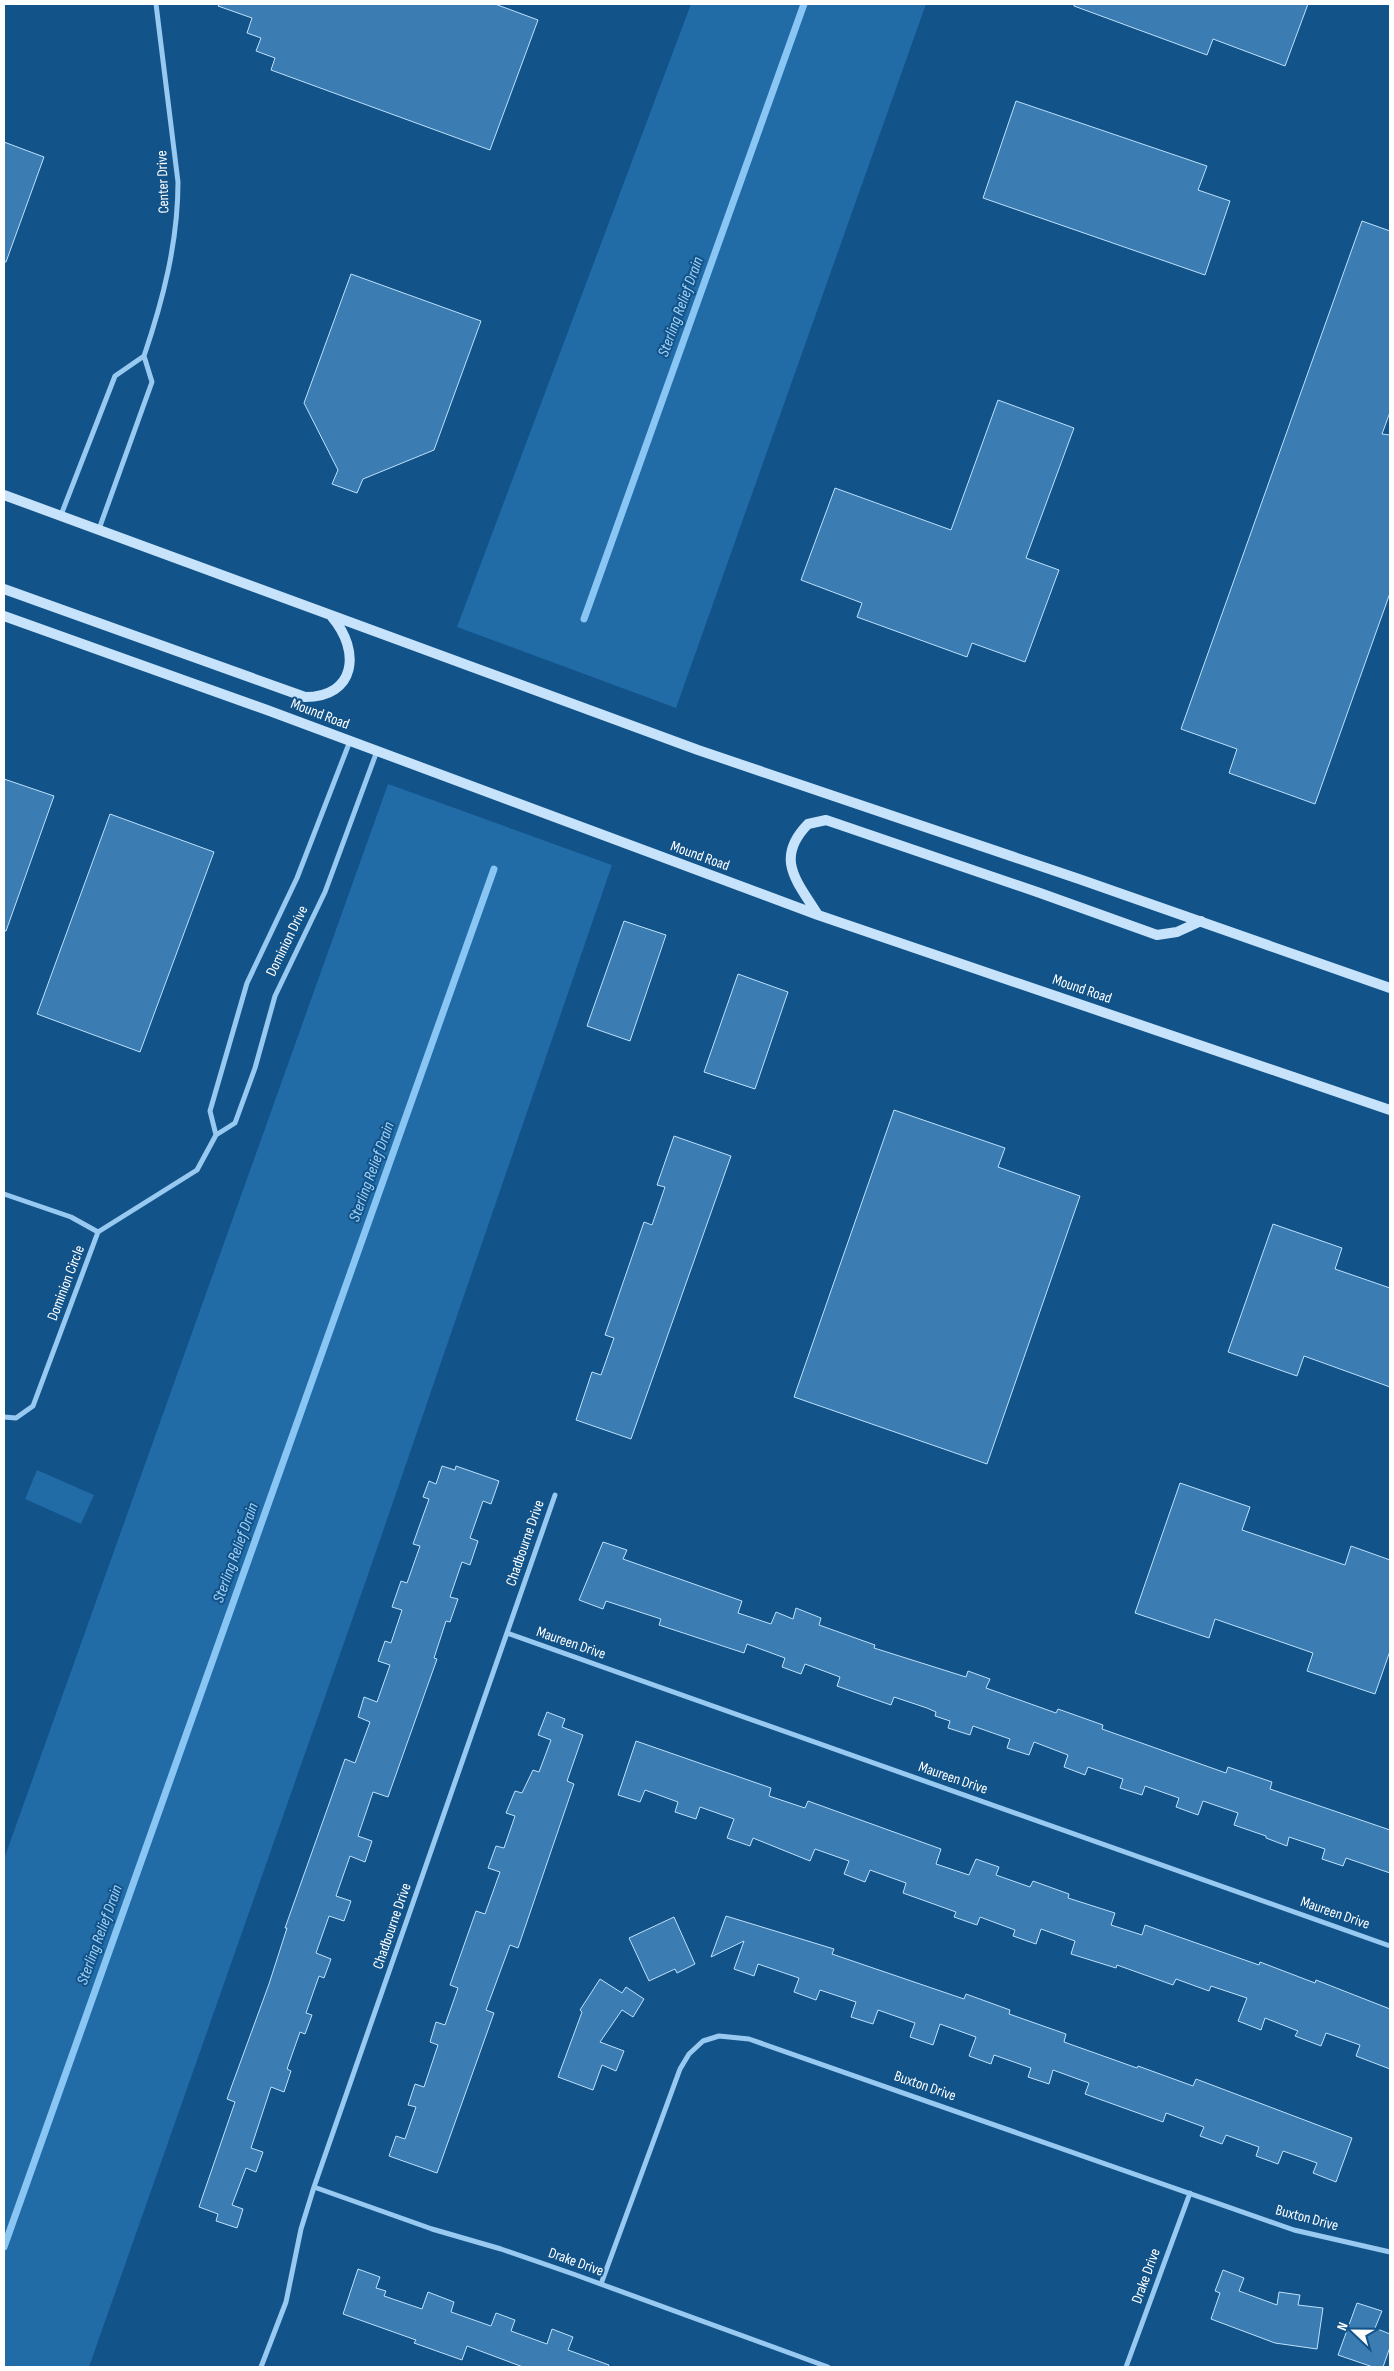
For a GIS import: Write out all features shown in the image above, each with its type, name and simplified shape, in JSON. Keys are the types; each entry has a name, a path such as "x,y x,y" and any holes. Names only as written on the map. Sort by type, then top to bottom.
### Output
{"main road":[{"path":"4,494 698,750 1201,921 1390,988"},
{"path":"4,589 304,697 317,697 329,694 344,680 349,669 350,648 343,632 331,616"},
{"name":"Mound Road","path":"4,616 350,741 818,914 1390,1110"},
{"path":"818,914 789,864 790,848 808,824 826,820 1156,935 1177,932 1201,921"}],"street":[{"name":"Center Drive","path":"144,356 166,281 178,207 178,182 156,4"},
{"path":"61,515 115,376 144,356 152,382 99,529"},
{"name":"Dominion Drive","path":"216,1135 210,1112 247,983 297,878 350,741"},
{"name":"Dominion Drive","path":"98,1232 197,1170 216,1135 235,1123 255,1068 275,996 325,892 377,751"},
{"name":"Dominion Circle","path":"4,1194 71,1217 98,1232 33,1406 16,1418 4,1417"},
{"name":"Chadbourne Drive","path":"261,2367 286,2302 301,2229 314,2187 555,1495"},
{"name":"Maureen Drive","path":"507,1634 1390,1946"},
{"name":"Buxton Drive","path":"601,2284 680,2069 689,2054 703,2041 719,2036 749,2039 812,2060 1294,2230 1390,2252"},
{"name":"Drake Drive","path":"314,2187 432,2229 501,2249 601,2284 828,2367"},
{"name":"Drake Drive","path":"1126,2367 1190,2193"}],"shaded area":[{"name":"Sterling Relief Drain","path":"691,4 926,4 676,708 457,627"},
{"name":"Sterling Relief Drain","path":"388,784 612,865 370,1569 89,2367 4,2367 4,1859"},
{"path":"37,1470 94,1495 81,1524 25,1499"}],"building":[{"path":"219,4 495,4 538,20 490,150 271,70 275,58 256,51 261,38 247,33 252,18 218,6"},
{"path":"1074,4 1308,4 1285,66 1213,39 1207,55 1074,6"},
{"path":"1016,101 1207,166 1198,190 1230,201 1205,275 983,198"},
{"path":"4,142 44,157 6,262 4,262"},
{"path":"1362,221 1390,231 1390,412 1382,434 1390,435 1390,593 1315,804 1229,773 1237,749 1181,729"},
{"path":"351,274 481,321 434,450 363,479 357,493 332,484 338,470 304,403"},
{"path":"998,400 1074,428 1026,558 1059,570 1025,662 972,643 967,657 857,617 862,603 801,580 835,488 951,530"},
{"path":"4,779 54,796 6,931 4,931"},
{"path":"110,814 214,852 140,1052 37,1014"},
{"path":"624,921 666,935 630,1041 587,1026"},
{"path":"738,974 788,992 755,1089 704,1072"},
{"path":"894,1110 1005,1148 998,1167 1080,1196 987,1464 794,1397"},
{"path":"674,1136 731,1156 631,1439 576,1420 592,1372 601,1375 614,1338 605,1335 644,1222 652,1225 665,1187 657,1185"},
{"path":"1273,1224 1342,1248 1335,1269 1390,1288 1390,1387 1304,1356 1297,1376 1228,1352"},
{"path":"442,1466 455,1470 456,1466 499,1481 491,1504 483,1501 470,1538 478,1541 470,1565 462,1562 450,1597 458,1599 450,1622 446,1621 434,1658 437,1659 388,1797 373,1792 358,1836 372,1841 365,1862 350,1856 336,1896 351,1901 344,1921 329,1916 316,1953 331,1959 324,1978 319,1976 306,2013 312,2015 305,2034 300,2032 287,2069 291,2071 284,2092 271,2087 251,2148 263,2152 256,2172 246,2168 232,2205 243,2209 237,2228 216,2221 218,2214 199,2207 235,2102 227,2099 269,1984 287,1928 285,1928 345,1759 355,1763 370,1722 358,1717 364,1697 377,1702 390,1665 378,1661 385,1641 391,1643 402,1610 392,1607 401,1581 407,1583 420,1546 413,1544 429,1499 423,1497 429,1481 436,1484"},
{"path":"1180,1483 1250,1507 1242,1530 1345,1565 1351,1546 1390,1560 1390,1651 1375,1694 1307,1671 1313,1653 1215,1619 1209,1638 1135,1613"},
{"path":"603,1542 627,1550 623,1559 742,1601 738,1613 771,1624 776,1612 793,1619 796,1608 821,1618 819,1625 875,1645 874,1648 966,1677 968,1671 990,1679 986,1688 1056,1713 1058,1709 1103,1725 1102,1729 1226,1773 1228,1767 1272,1782 1270,1789 1390,1830 1390,1873 1346,1858 1343,1866 1322,1859 1325,1849 1289,1837 1287,1846 1266,1838 1266,1836 1234,1825 1238,1813 1203,1801 1198,1815 1176,1807 1179,1798 1145,1786 1142,1795 1120,1788 1123,1779 1088,1767 1085,1775 1064,1767 1068,1755 1034,1742 1029,1755 1007,1748 1010,1739 973,1726 970,1735 948,1728 950,1721 935,1716 936,1712 927,1708 894,1697 891,1705 837,1686 840,1677 805,1664 801,1674 782,1667 785,1658 747,1644 744,1653 659,1625 661,1619 606,1601 603,1609 579,1600"},
{"path":"547,1712 565,1719 562,1727 583,1735 567,1781 574,1784 518,1948 510,1945 486,2010 494,2013 437,2173 389,2156 396,2136 405,2139 416,2107 408,2105 415,2084 424,2087 438,2045 430,2042 436,2022 445,2025 458,1988 450,1985 476,1911 485,1914 500,1872 488,1868 496,1846 504,1848 515,1816 506,1813 515,1791 522,1793 533,1770 539,1772 551,1740 538,1735"},
{"path":"636,1741 771,1788 769,1796 805,1808 808,1801 941,1849 936,1864 969,1875 976,1859 999,1867 996,1875 1030,1887 1033,1881 1069,1894 1068,1898 1115,1913 1111,1925 1142,1935 1145,1925 1259,1965 1260,1962 1315,1983 1316,1980 1390,2009 1390,2069 1356,2056 1360,2045 1326,2033 1321,2046 1295,2036 1298,2031 1265,2018 1261,2030 1238,2021 1247,1998 1211,1986 1209,1991 1176,1979 1173,1985 1117,1965 1116,1968 1071,1954 1075,1941 1041,1929 1036,1944 1013,1936 1015,1930 980,1917 977,1925 954,1917 956,1912 903,1893 906,1883 870,1870 865,1882 844,1874 849,1861 815,1849 810,1861 753,1838 750,1846 727,1838 734,1819 700,1807 696,1819 675,1812 678,1802 645,1790 640,1802 618,1795"},
{"path":"726,1916 834,1949 832,1954 964,1999 966,1994 1010,2010 1009,2014 1066,2034 1064,2042 1193,2086 1196,2079 1352,2138 1336,2182 1313,2173 1317,2163 1283,2151 1278,2164 1256,2156 1259,2147 1226,2135 1222,2144 1200,2136 1204,2127 1166,2113 1163,2122 1085,2094 1089,2083 1053,2070 1049,2084 1028,2077 1031,2068 994,2055 991,2064 969,2056 976,2037 940,2024 933,2045 910,2037 915,2023 878,2010 873,2024 851,2017 856,2002 820,1990 816,2000 794,1992 799,1978 758,1964 754,1976 734,1969 744,1941 711,1957"},
{"path":"674,1917 695,1964 677,1973 675,1969 649,1981 629,1938"},
{"path":"600,1979 622,1993 626,1987 644,1999 633,2017 622,2010 600,2042 624,2051 616,2071 602,2065 593,2090 558,2077 582,2012 580,2010"},
{"path":"358,2269 380,2277 376,2288 386,2291 384,2296 422,2309 428,2292 454,2302 451,2312 491,2326 496,2313 515,2320 511,2331 547,2344 552,2329 573,2337 568,2350 609,2365 608,2367 523,2367 467,2346 462,2360 414,2343 416,2340 343,2314"},
{"path":"1223,2270 1244,2278 1239,2291 1277,2305 1279,2292 1300,2295 1298,2305 1323,2308 1317,2349 1275,2343 1211,2319 1220,2293 1215,2291"},
{"path":"1357,2303 1382,2311 1375,2328 1390,2334 1390,2347 1383,2367 1373,2367 1338,2355"}],"waterway":[{"name":"Sterling Relief Drain","path":"584,619 804,4"},
{"name":"Sterling Relief Drain","path":"4,2247 494,869"}]}
